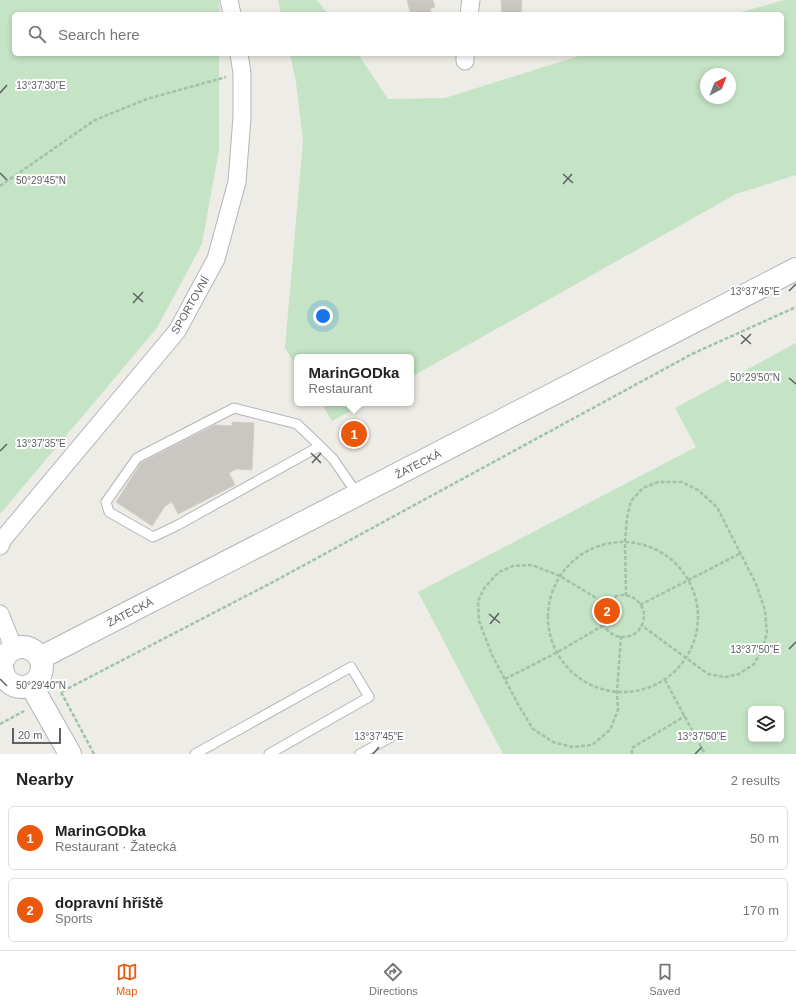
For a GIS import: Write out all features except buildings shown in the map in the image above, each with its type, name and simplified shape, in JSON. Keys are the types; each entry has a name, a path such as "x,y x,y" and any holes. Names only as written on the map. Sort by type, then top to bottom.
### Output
{"street":[{"path":"229,0 232,12"},
{"path":"469,12 471,0"},
{"name":"SPORTOVNÍ","path":"0,546 3,539 177,331 216,259 237,182 242,117 242,73 239,56"},
{"name":"ŽATECKÁ","path":"40,658 796,269"},
{"path":"0,614 14,649"},
{"path":"20,647 32,649 40,658 42,670 36,681 31,685 14,685 2,677 2,664 4,658 8,652 14,649 20,647"},
{"path":"31,685 70,754"}],"lane":[{"path":"320,446 178,525 153,537 109,512 106,502 137,458 234,408 297,424 320,446 333,459 358,495"},
{"path":"195,754 351,667 369,697 268,754"},
{"path":"360,754 393,736"}],"path":[{"path":"0,186 94,120 147,99 242,73"},
{"path":"94,754 61,692 273,582 692,354 796,307"},
{"path":"626,596 625,542 627,518 632,501 643,488 658,482 682,482 698,490 717,507 756,584 765,610 767,633 762,650 754,664 739,674 725,677 708,674 641,625"},
{"path":"625,542 644,545 662,552 678,565 689,580 696,600 699,620 695,640 686,659 677,670 665,680 650,687 634,691 617,692 600,688 584,681 570,670 556,653 551,637 548,616 551,595 560,576 572,561 588,550 606,544 625,542"},
{"path":"640,605 741,553"},
{"path":"606,604 560,576 532,565 513,566 499,572 485,586 478,601 479,621 492,655 533,729 552,742 572,747 592,745 610,730 618,710 617,692 621,636"},
{"path":"626,596 636,600 640,605 643,611 641,625 633,634 621,636 614,635 608,631 604,625 602,614 606,604 615,597 626,596"},
{"path":"505,679 556,653 604,625"},
{"path":"665,680 705,754"},
{"path":"0,724 29,709"},
{"path":"632,754 632,748 685,716"}],"green space":[{"path":"0,0 219,0 220,12 12,12 12,56 219,56 219,150 202,244 157,328 0,514"},
{"path":"278,0 317,0 326,12 281,12"},
{"path":"785,0 796,0 796,175 736,194 414,375 414,354 294,354 294,362 285,348 303,141 296,82 290,56 359,56 388,99 445,98 579,56 784,56 784,12 740,12"},
{"path":"796,343 796,754 503,754 418,592 696,447 675,408"},
{"path":"323,406 360,406 332,421"}],"place":[{"name":"MarinGODka","path":"354,434"},
{"name":"dopravní hřiště","path":"607,611"}]}
